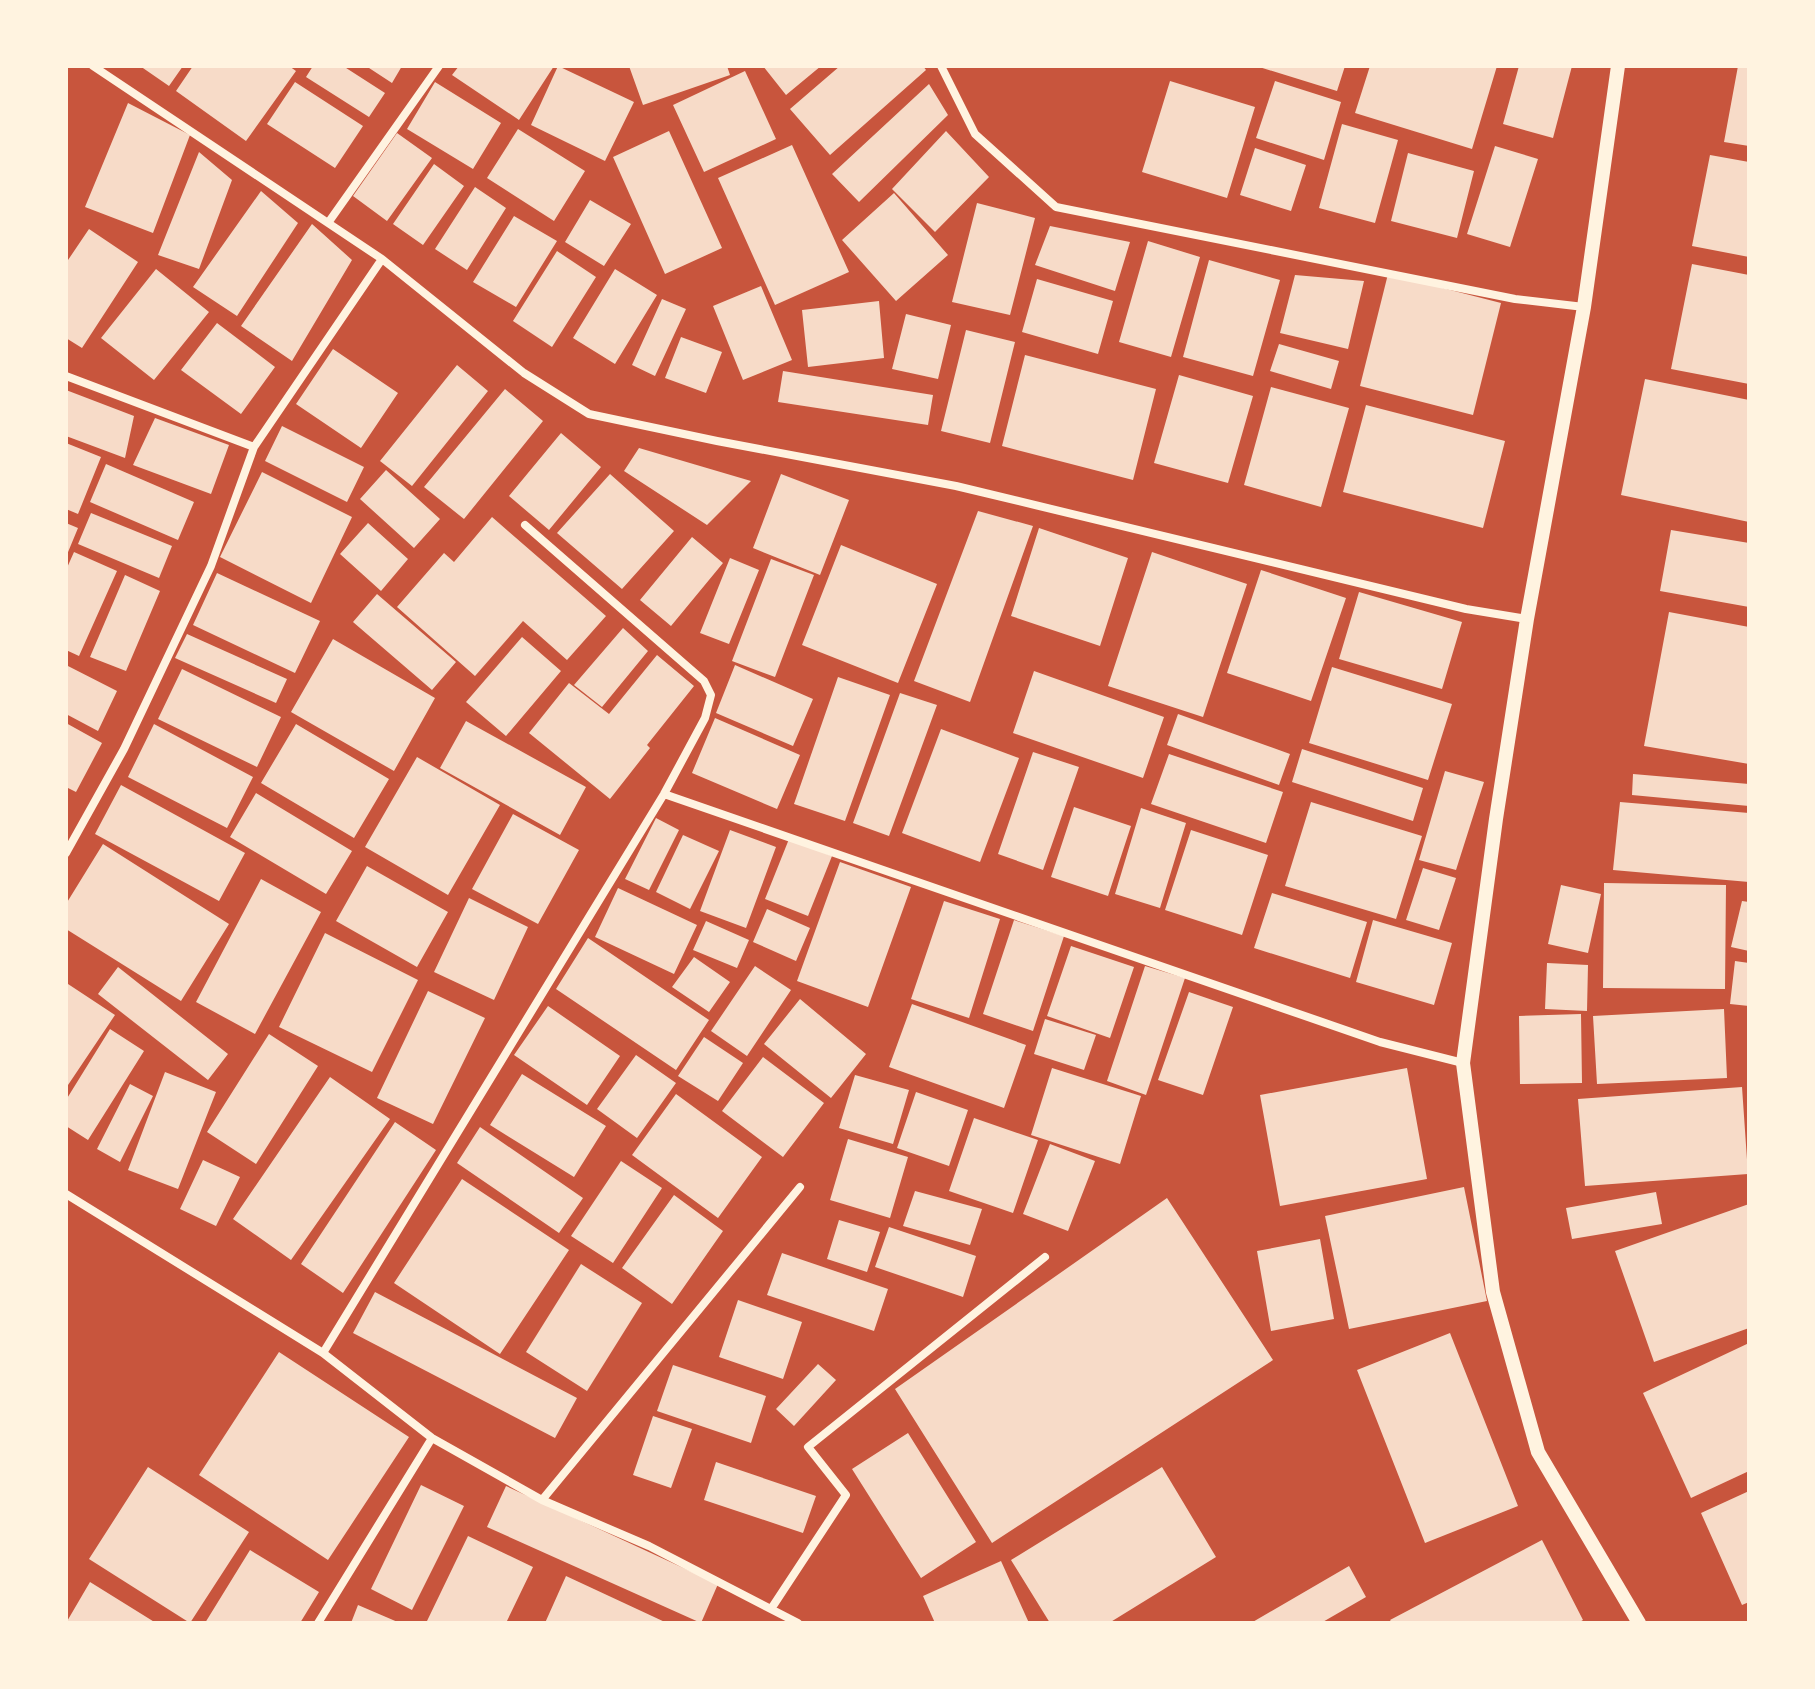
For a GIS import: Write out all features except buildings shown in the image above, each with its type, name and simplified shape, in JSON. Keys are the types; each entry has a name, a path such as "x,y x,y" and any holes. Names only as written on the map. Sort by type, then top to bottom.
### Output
{"street":[{"path":"93,66 382,259 524,373 589,414 956,486 1466,609 1527,619"},
{"path":"328,223 439,66"},
{"path":"941,66 975,134 1056,207 1515,299 1584,307"},
{"path":"1618,66 1584,307 1527,619 1463,1063 1493,1292 1538,1452 1639,1623"},
{"path":"66,853 124,749 211,566 254,447 382,259"},
{"path":"66,376 254,447"},
{"path":"323,1353 664,794 705,718 711,695 704,681 525,525"},
{"path":"664,794 1380,1042 1463,1063"},
{"path":"542,1500 800,1187"},
{"path":"66,1194 323,1353 432,1438 542,1500 649,1546 798,1623"},
{"path":"771,1609 846,1495 808,1447 1045,1257"},
{"path":"318,1623 432,1438"}]}
